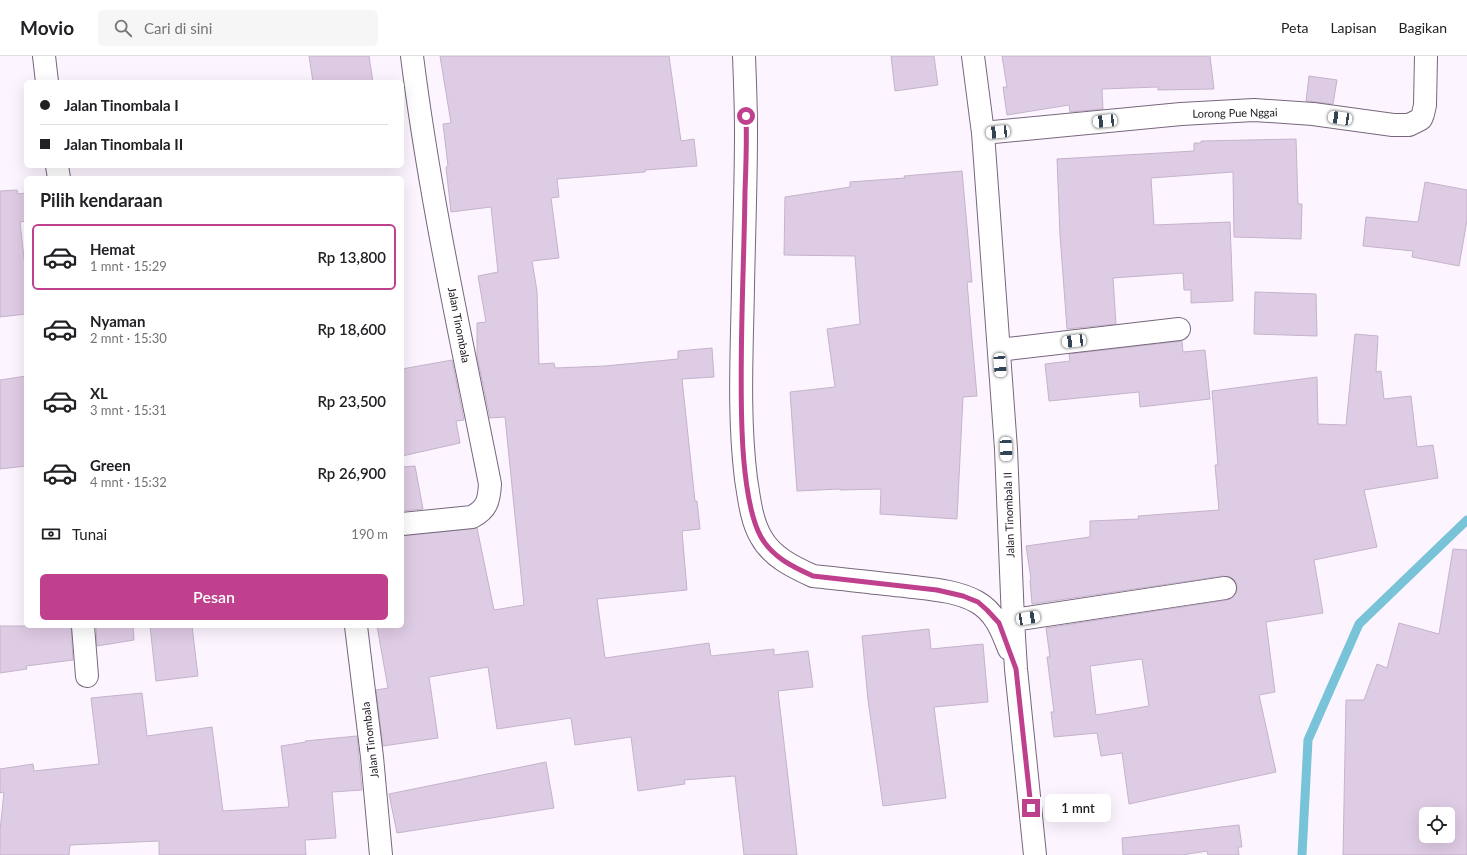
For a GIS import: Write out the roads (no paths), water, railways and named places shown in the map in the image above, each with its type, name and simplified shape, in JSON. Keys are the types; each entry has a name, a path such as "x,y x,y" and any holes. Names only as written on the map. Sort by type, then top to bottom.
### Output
{"street":[{"path":"44,56 47,80"},
{"name":"Jalan Tinombala","path":"404,524 472,518 479,513 486,504 489,497 490,484 434,197 419,113 412,56"},
{"path":"744,56 746,131 741,398 743,454 748,493 756,526 765,543 782,559 795,568 813,576 937,590 963,596 978,602 999,623 1016,669"},
{"name":"Jalan Tinombala II","path":"973,56 983,133 1006,449 1016,669 1035,855"},
{"name":"Lorong Pue Nggai","path":"983,133 1182,114 1254,110 1313,114 1409,126 1421,119 1424,110 1426,56"},
{"path":"999,350 1179,329"},
{"path":"1013,620 1225,588"},
{"path":"83,628 87,676"},
{"name":"Jalan Tinombala","path":"356,628 372,756 381,855"}],"waterway":[{"path":"1302,855 1308,740 1359,624 1467,520"}]}
